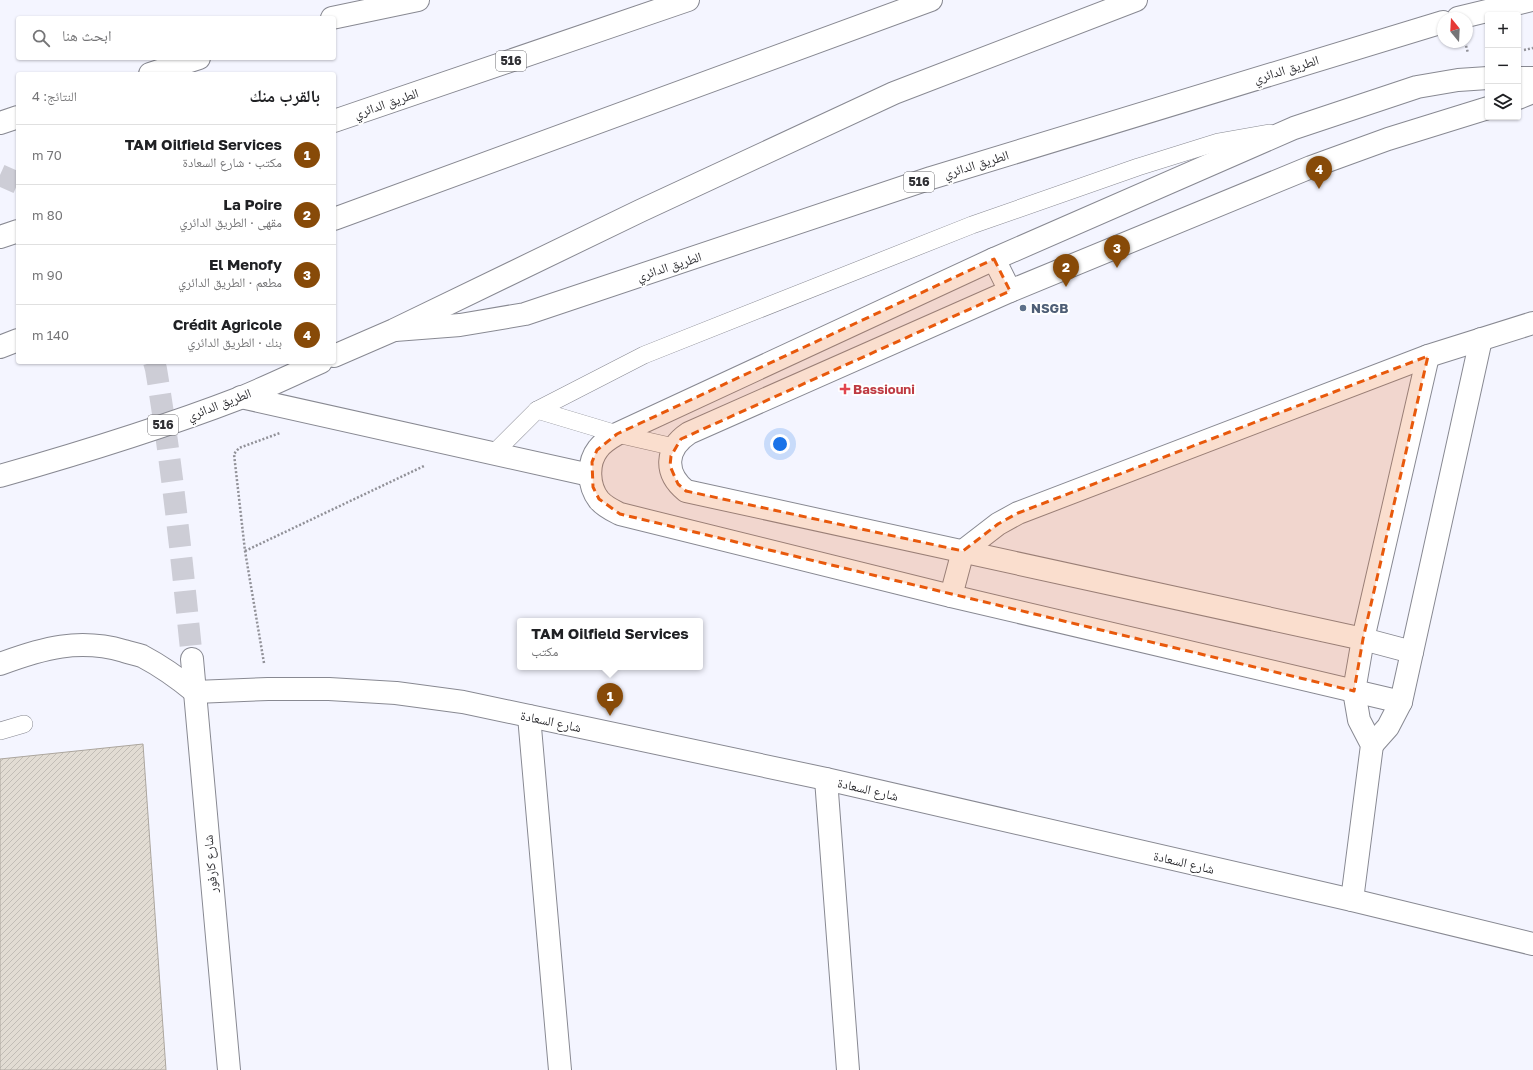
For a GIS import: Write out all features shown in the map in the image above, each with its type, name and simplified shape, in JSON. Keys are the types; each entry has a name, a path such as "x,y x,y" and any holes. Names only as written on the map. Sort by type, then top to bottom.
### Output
{"main road":[{"path":"336,17 418,0"},
{"name":"الطريق الدائري","path":"336,120 688,0"},
{"path":"336,218 931,0"},
{"name":"الطريق الدائري","path":"336,355 394,330 640,211 894,92 1136,0"},
{"path":"1473,14 1532,0"},
{"name":"الطريق الدائري","path":"394,330 460,325 525,314 930,178 1437,24"},
{"path":"156,72 193,60"},
{"path":"1401,702 951,596 620,514 608,508 599,499 593,488 590,475 592,462 597,450 606,440 617,434 994,259 1294,128 1417,87 1458,80 1485,78"},
{"path":"1521,78 1533,78"},
{"path":"1521,97 1533,92"},
{"path":"1412,652 1363,639 686,491 678,484 673,476 670,466 671,456 674,447 689,433 1010,292 1311,167 1395,136 1485,109"},
{"path":"0,123 16,118"},
{"path":"0,238 16,232"},
{"path":"994,259 1010,292"},
{"path":"951,596 963,551 998,524 1018,514 1428,356 1533,323"},
{"path":"1352,900 1372,746 1388,727 1401,702 1481,339"},
{"path":"0,347 16,341"},
{"path":"1372,746 1359,720 1354,692 1363,639 1428,356"},
{"name":"الطريق الدائري","path":"3,476 99,446 241,397 316,364"},
{"path":"241,397 590,475"},
{"path":"0,664 41,650 75,644 108,646 140,656 170,672 195,692"},
{"name":"شارع كارفور","path":"192,659 229,1070"},
{"name":"شارع السعادة","path":"195,692 268,689 329,690 396,693 463,702 826,780 1352,900 1533,944"},
{"path":"529,716 560,1070"},
{"path":"826,780 848,1070"}],"lane":[{"path":"494,454 537,410 644,355 972,225 1138,167 1218,142 1294,128"},
{"path":"537,410 617,434 674,447"},
{"path":"0,731 24,724"}],"path":[{"path":"268,689 246,551 234,454 239,448 283,432"},
{"path":"246,551 428,464"}],"highlighted area":[{"path":"994,259 1010,291 681,439 671,456 670,466 678,484 686,491 963,551 998,524 1018,513 1428,356 1363,639 1354,691 620,514 599,499 593,487 592,462 597,450 617,434"}],"building":[{"path":"143,744 166,1070 0,1070 0,759"}],"tunnel":[{"path":"0,175 16,182"},
{"path":"155,364 172,477 192,659"}],"place":[{"name":"Crédit Agricole","path":"1319,189"},
{"name":"El Menofy","path":"1117,268"},
{"name":"La Poire","path":"1066,287"},
{"name":"NSGB","path":"1023,308"},
{"name":"Bassiouni","path":"845,389"},
{"name":"TAM Oilfield Services","path":"610,716"}]}
